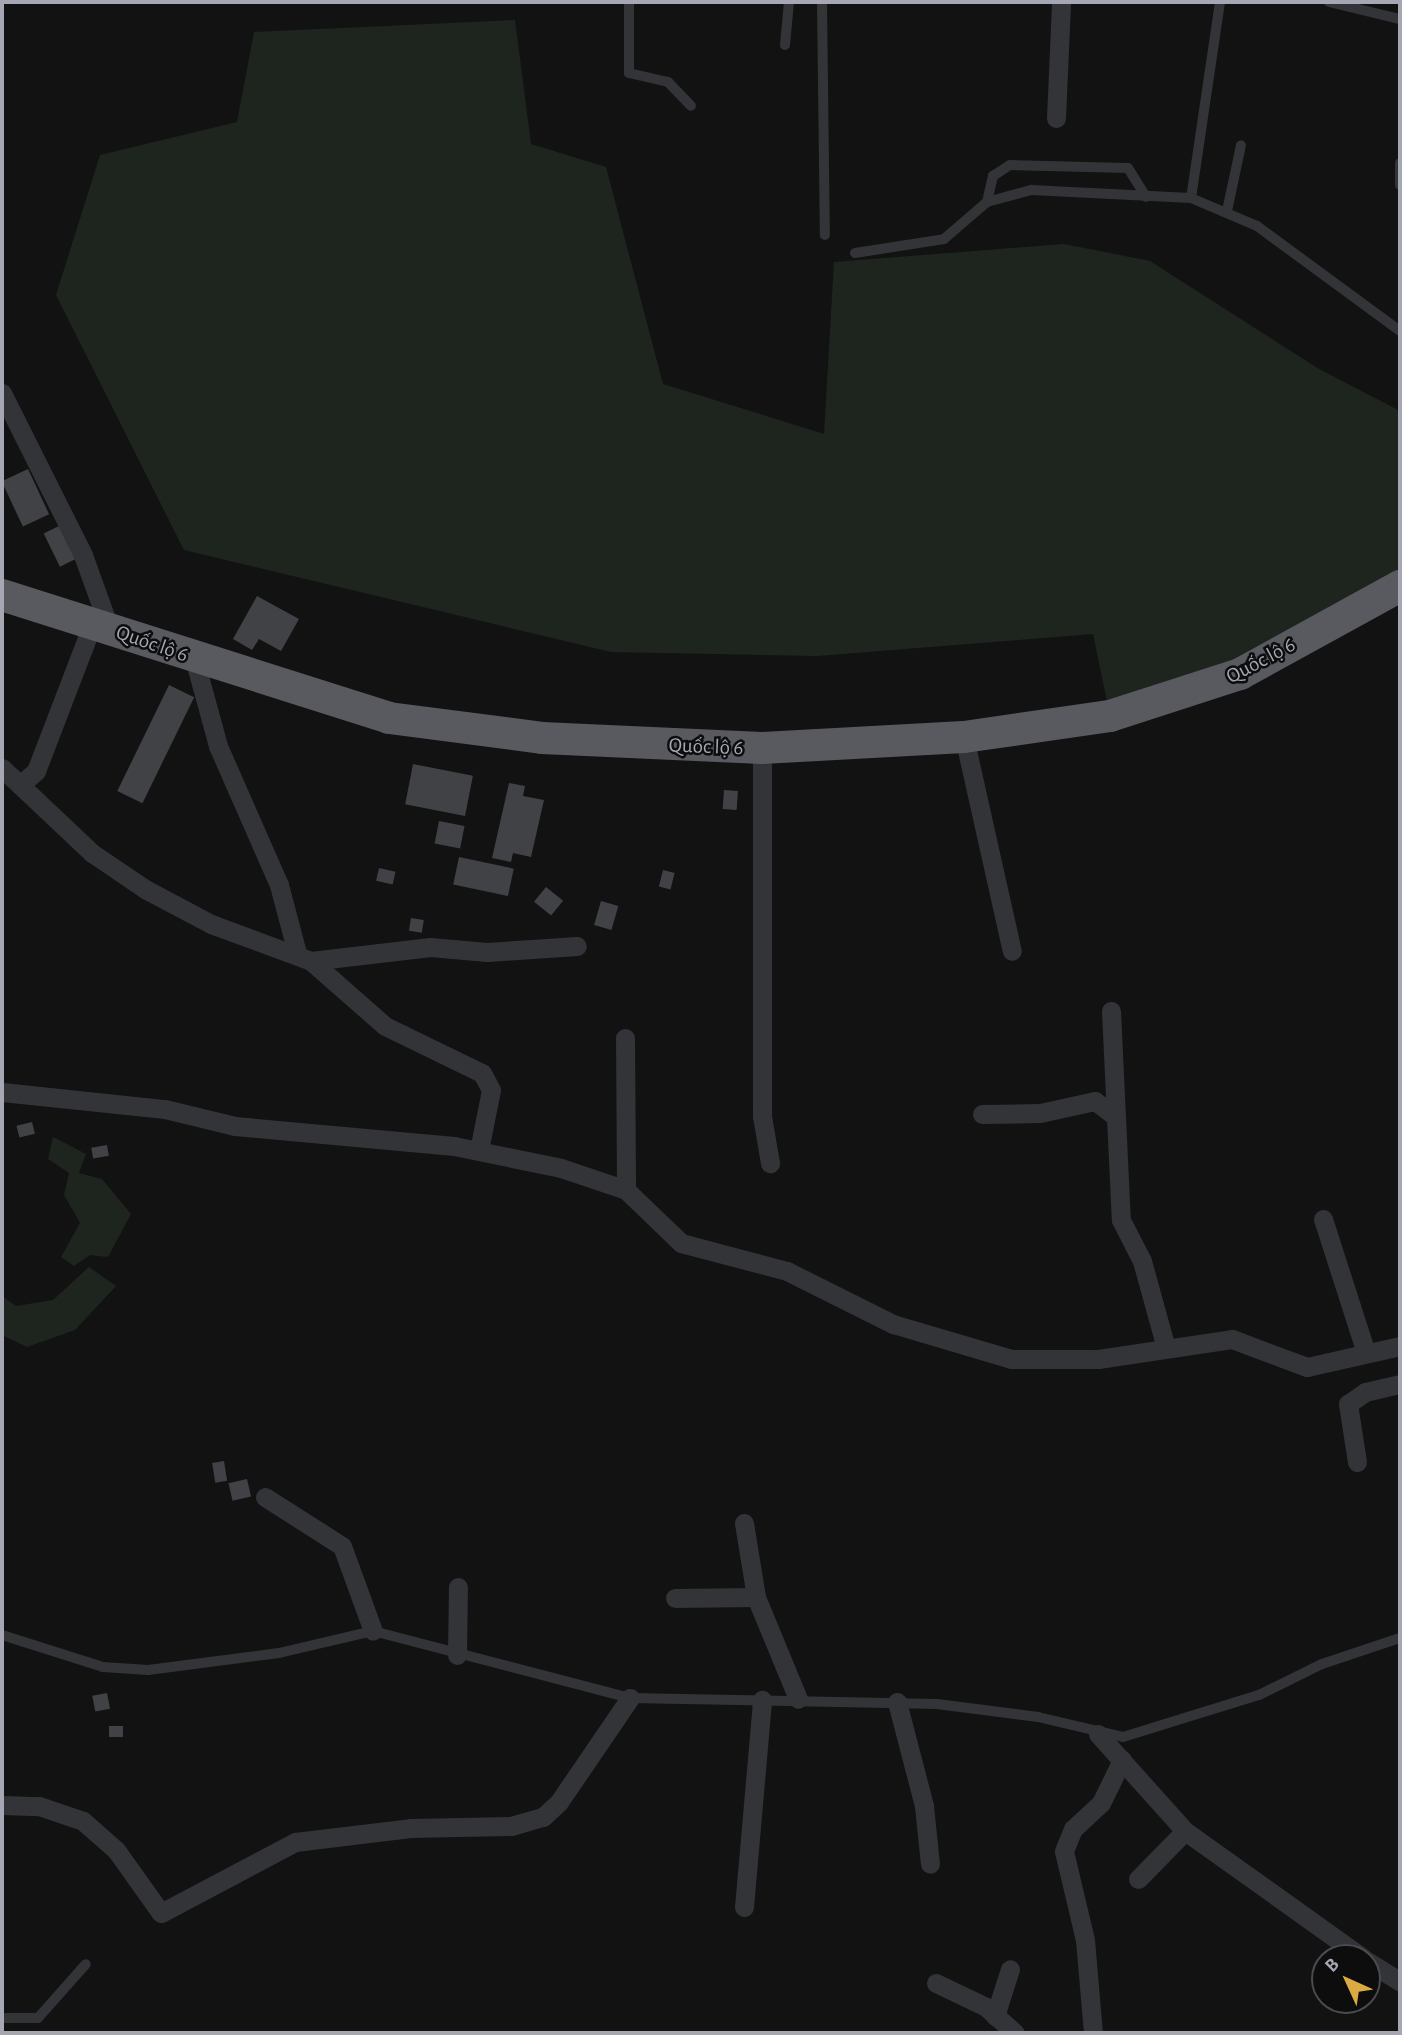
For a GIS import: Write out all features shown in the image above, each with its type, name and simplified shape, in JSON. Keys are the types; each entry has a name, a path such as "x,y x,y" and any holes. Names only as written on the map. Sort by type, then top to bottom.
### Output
{"highway":[{"name":"Quốc lộ 6","path":"2,596 194,658 424,725 576,741 762,748 964,737 1110,716 1197,692 1400,586"}],"street":[{"path":"1056,118 1060,2"},
{"path":"2,393 83,555 101,627 36,771 20,785"},
{"path":"194,658 218,746 272,864 304,957"},
{"path":"964,737 1012,951"},
{"path":"762,748 762,1116 770,1163"},
{"path":"2,768 92,853 145,890 211,924 304,957 385,1026 482,1073 491,1090 480,1150"},
{"path":"304,957 430,947 487,952 577,946"},
{"path":"1111,1011 1121,1220 1142,1261 1166,1348"},
{"path":"625,1038 626,1191"},
{"path":"2,1091 165,1110 235,1126 480,1150 626,1191 681,1243 787,1271 882,1319 995,1355 1098,1359 1231,1339 1307,1367 1400,1346"},
{"path":"982,1114 1040,1113 1095,1101 1116,1117"},
{"path":"1323,1219 1366,1353"},
{"path":"1357,1462 1348,1404 1365,1392 1400,1384"},
{"path":"265,1497 342,1546 373,1630"},
{"path":"744,1523 756,1597 798,1699"},
{"path":"457,1655 458,1587"},
{"path":"675,1598 756,1597"},
{"path":"2,1805 39,1806 83,1821 116,1850 161,1913 295,1842 410,1828 511,1826 543,1816 559,1802 629,1698"},
{"path":"744,1907 762,1700"},
{"path":"897,1702 924,1806 930,1864"},
{"path":"1098,1734 1185,1831 1344,1944"},
{"path":"1093,2033 1085,1940 1064,1851 1073,1829 1101,1803 1122,1760"},
{"path":"1138,1879 1185,1831"},
{"path":"995,2016 1010,1969"},
{"path":"1381,1970 1400,1982"},
{"path":"936,1983 995,2016 1015,2033"}],"lane":[{"path":"628,2 629,73 668,82 691,106"},
{"path":"785,45 789,2"},
{"path":"821,2 825,235"},
{"path":"1191,198 1220,2"},
{"path":"1329,2 1400,19"},
{"path":"1227,211 1241,145"},
{"path":"1400,163 1400,185"},
{"path":"987,202 993,176 1010,165 1128,167 1146,197"},
{"path":"855,253 944,239 987,202 1031,190 1191,198 1227,211 1400,331"},
{"path":"2,1635 103,1667 148,1670 279,1653 373,1630 457,1655 629,1698 897,1702 1038,1717 1098,1734 1156,1731 1400,1637"},
{"path":"2,2018 38,2018 86,1964"}],"shaded area":[{"path":"515,20 531,144 606,167 663,384 824,434 834,262 1064,244 1150,261 1319,369 1400,411 1400,592 1110,716 1093,634 817,656 611,652 184,550 56,295 100,155 237,122 254,32"},
{"path":"53,1137 86,1154 79,1173 102,1179 131,1214 108,1257 90,1255 74,1266 61,1257 80,1223 64,1195 69,1173 48,1159"},
{"path":"89,1267 116,1286 75,1330 27,1347 2,1335 2,1296 16,1306 53,1300"}],"building":[{"path":"28,469 49,514 23,527 2,481"},
{"path":"59,526 75,559 60,567 44,533"},
{"path":"257,596 299,619 281,651 259,639 252,650 233,639"},
{"path":"169,685 194,697 142,803 117,791"},
{"path":"413,764 473,776 465,816 405,804"},
{"path":"509,783 525,786 523,796 544,800 531,857 513,853 511,862 492,858"},
{"path":"724,790 738,791 737,810 723,809"},
{"path":"439,821 465,826 460,849 435,844"},
{"path":"459,857 514,869 508,896 453,884"},
{"path":"379,868 396,872 393,884 376,881"},
{"path":"663,870 675,873 671,889 659,886"},
{"path":"546,887 563,901 551,916 534,902"},
{"path":"601,901 618,906 611,930 594,925"},
{"path":"411,918 424,920 422,933 409,931"},
{"path":"32,1122 35,1134 19,1138 16,1126"},
{"path":"107,1145 109,1156 93,1159 91,1148"},
{"path":"224,1461 227,1481 215,1483 212,1463"},
{"path":"247,1479 251,1497 233,1501 228,1483"},
{"path":"107,1693 110,1709 95,1712 92,1696"},
{"path":"109,1726 123,1726 123,1737 109,1737"}]}
